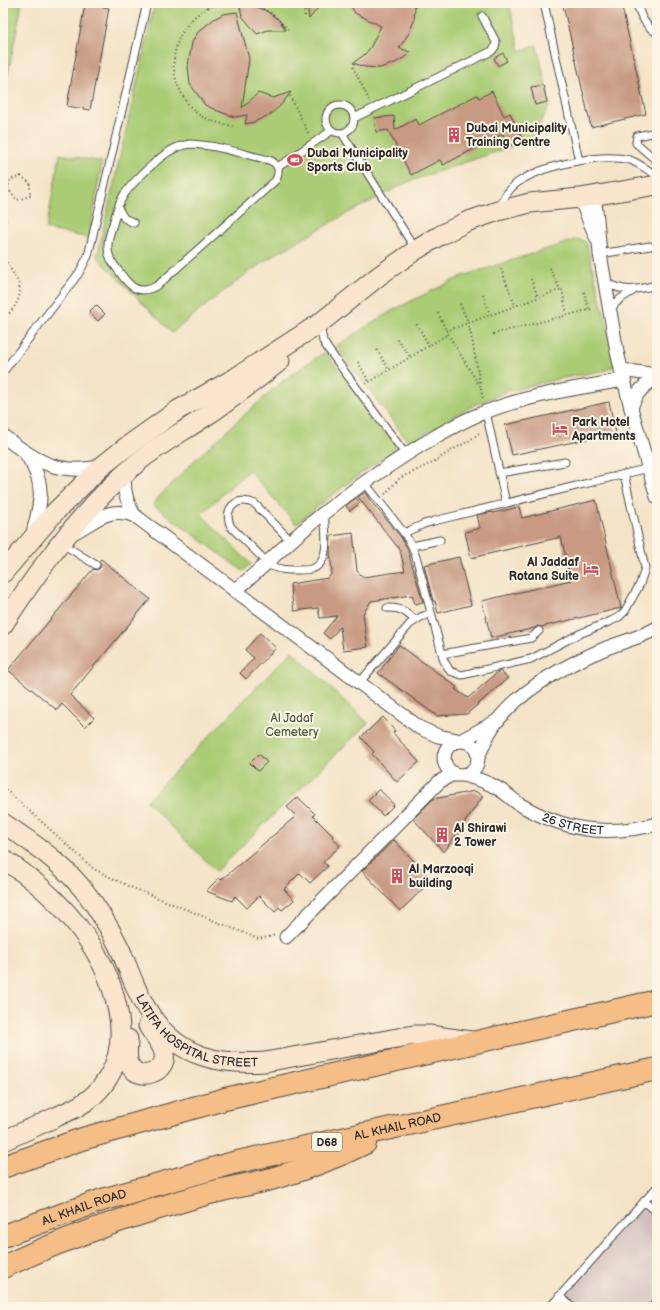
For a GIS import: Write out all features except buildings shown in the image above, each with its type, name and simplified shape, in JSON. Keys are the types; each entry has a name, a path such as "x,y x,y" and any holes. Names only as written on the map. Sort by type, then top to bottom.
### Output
{"highway":[{"path":"3,1166 82,1139 225,1099 657,1001"},
{"name":"AL KHAIL ROAD","path":"3,1236 102,1200 233,1163 657,1069"},
{"path":"3,1267 54,1244 114,1222 299,1170 357,1147 400,1126"}],"street":[{"path":"3,573 55,512 101,467 178,410 235,378 320,323 380,275 416,250 466,222 498,211 530,204 587,197 657,185"},
{"path":"587,197 588,220 599,248 609,310 622,375 657,497"},
{"path":"3,625 64,539 86,512 125,473 154,450 228,400 293,352 320,323"},
{"path":"235,591 324,513 406,455 461,422 486,412 622,375 657,377"},
{"path":"631,408 634,397 642,388 657,377"},
{"path":"3,436 25,453 54,467 69,470 85,470 101,467"},
{"path":"25,453 39,478 41,492 40,506 31,540"},
{"path":"125,473 125,495 129,507 134,515 420,728 434,744 450,771 461,775"},
{"path":"64,539 103,515 119,512 134,515"},
{"path":"288,934 439,782 451,775 461,775 473,771 476,767 487,737 498,720 513,705 549,678 589,656 642,636 657,628"},
{"path":"629,640 657,639"},
{"path":"434,787 444,760 444,753 449,745 498,720"},
{"path":"420,728 438,736 471,743 477,750 479,756"},
{"name":"26 STREET","path":"479,756 485,770 498,788"},
{"name":"26 STREET","path":"461,775 481,780 498,788 523,806 540,815 564,824 588,830 613,831 638,829 657,824"},
{"name":"LATIFA HOSPITAL STREET","path":"3,823 52,857 72,877 91,900 107,924 131,977 152,1017 166,1035 181,1046 198,1055 217,1061 251,1063 265,1062 414,1035 436,1036 479,1042"},
{"name":"LATIFA HOSPITAL STREET","path":"3,859 29,878 50,897 70,917 90,944 104,968 113,989 119,1014 121,1033 119,1051 114,1068 105,1084 92,1097 77,1108 3,1141"},
{"path":"113,989 122,1008 127,1025 127,1053 129,1063 135,1071 140,1074 151,1074 156,1072 163,1064 164,1053 134,998 131,977"}],"lane":[{"path":"3,372 79,273 88,256 147,3"},
{"path":"544,3 579,161"},
{"path":"637,3 640,14 646,25 657,35"},
{"path":"354,118 492,51 496,42 482,16"},
{"path":"339,105 352,111 354,118 353,125 349,130 342,133 336,133 331,131 327,125 326,118 328,112 333,107 339,105"},
{"path":"278,167 331,131"},
{"path":"657,132 637,136 636,143 657,161"},
{"path":"342,133 416,250"},
{"path":"202,144 269,160 275,162 278,167 279,174 276,180 158,285 146,290 140,290 128,284 110,258 108,252 108,241 118,208 125,192 137,179 169,152 184,145 202,144"},
{"path":"498,211 504,197 516,184 526,177 542,170 579,161 613,157 632,161 657,175"},
{"path":"118,208 124,218 134,223"},
{"path":"599,248 650,246"},
{"path":"605,282 618,288 633,290 657,285"},
{"path":"609,310 620,299 633,290"},
{"path":"320,323 320,332 323,341 406,455"},
{"path":"486,412 506,503"},
{"path":"499,473 565,462"},
{"path":"404,533 424,524 649,468"},
{"path":"365,483 404,533 412,546 446,667 450,671 462,675 521,662 579,634 611,621 619,617 625,611 640,584 645,568 624,474"},
{"path":"291,541 255,504 244,501 238,502 229,510 228,522 231,527 271,566 281,569 310,570 320,564 325,554 324,513"},
{"path":"64,539 96,565"},
{"path":"412,546 440,540"},
{"path":"387,608 404,611 415,620"},
{"path":"359,683 405,629 415,620 431,613"},
{"path":"442,654 526,640 539,632"},
{"path":"550,1307 657,1187"},
{"path":"644,1201 657,1212"},
{"path":"559,1296 572,1307"},
{"path":"652,1307 657,1301"}],"path":[{"path":"205,3 207,9"},
{"path":"224,3 213,6 196,15 184,29 176,46 173,64 176,83 185,100 198,114 214,123 233,126"},
{"path":"248,3 270,12 288,29"},
{"path":"304,3 305,19"},
{"path":"434,3 450,6"},
{"path":"353,67 373,109"},
{"path":"290,96 313,143"},
{"path":"20,176 30,182 30,196 17,200 10,192 8,189 10,180 20,176"},
{"path":"3,197 10,192"},
{"path":"3,208 6,219 3,243"},
{"path":"3,251 6,262 18,281 20,292 18,300 13,308 7,316 3,317"},
{"path":"550,268 560,290 562,289 567,316"},
{"path":"501,269 515,305"},
{"path":"531,279 538,297"},
{"path":"446,331 560,290"},
{"path":"584,292 589,310"},
{"path":"483,295 490,314"},
{"path":"438,313 446,331 480,387 468,322 460,304"},
{"path":"493,334 592,309"},
{"path":"417,324 429,346"},
{"path":"358,389 448,334"},
{"path":"397,339 410,358"},
{"path":"377,350 389,370"},
{"path":"358,362 370,382"},
{"path":"379,501 400,478 432,463 467,442 488,426"},
{"path":"3,787 94,869 113,879 259,939 288,934"}],"shaded area":[{"path":"657,1190 657,1307 549,1307"}],"green space":[{"path":"3,3 22,3 3,100"},
{"name":"Dubai Municipality Sports Club","path":"155,3 509,3 520,51 537,45 550,105 531,140 410,181 348,213 264,261 172,333 97,257"},
{"path":"60,154 102,162 89,238 46,229"},
{"path":"578,239 586,242 615,358 613,367 606,370 558,379 505,392 474,405 409,443 336,346 393,310 460,277"},
{"path":"325,352 398,448 349,482 296,524 249,470 201,514 251,564 243,571 152,504 197,458 285,379"},
{"name":"Al Jadaf Cemetery","path":"292,651 368,723 216,871 146,801"}],"place":[{"name":"Dubai Municipality Training Centre","path":"454,135"},
{"name":"Dubai Municipality Sports Club","path":"295,160"},
{"name":"Park Hotel Apartments","path":"560,429"},
{"name":"Al Jaddaf Rotana Suite","path":"591,569"},
{"name":"Al Shirawi 2 Tower","path":"442,835"},
{"name":"Al Marzooqi building","path":"397,876"}]}
